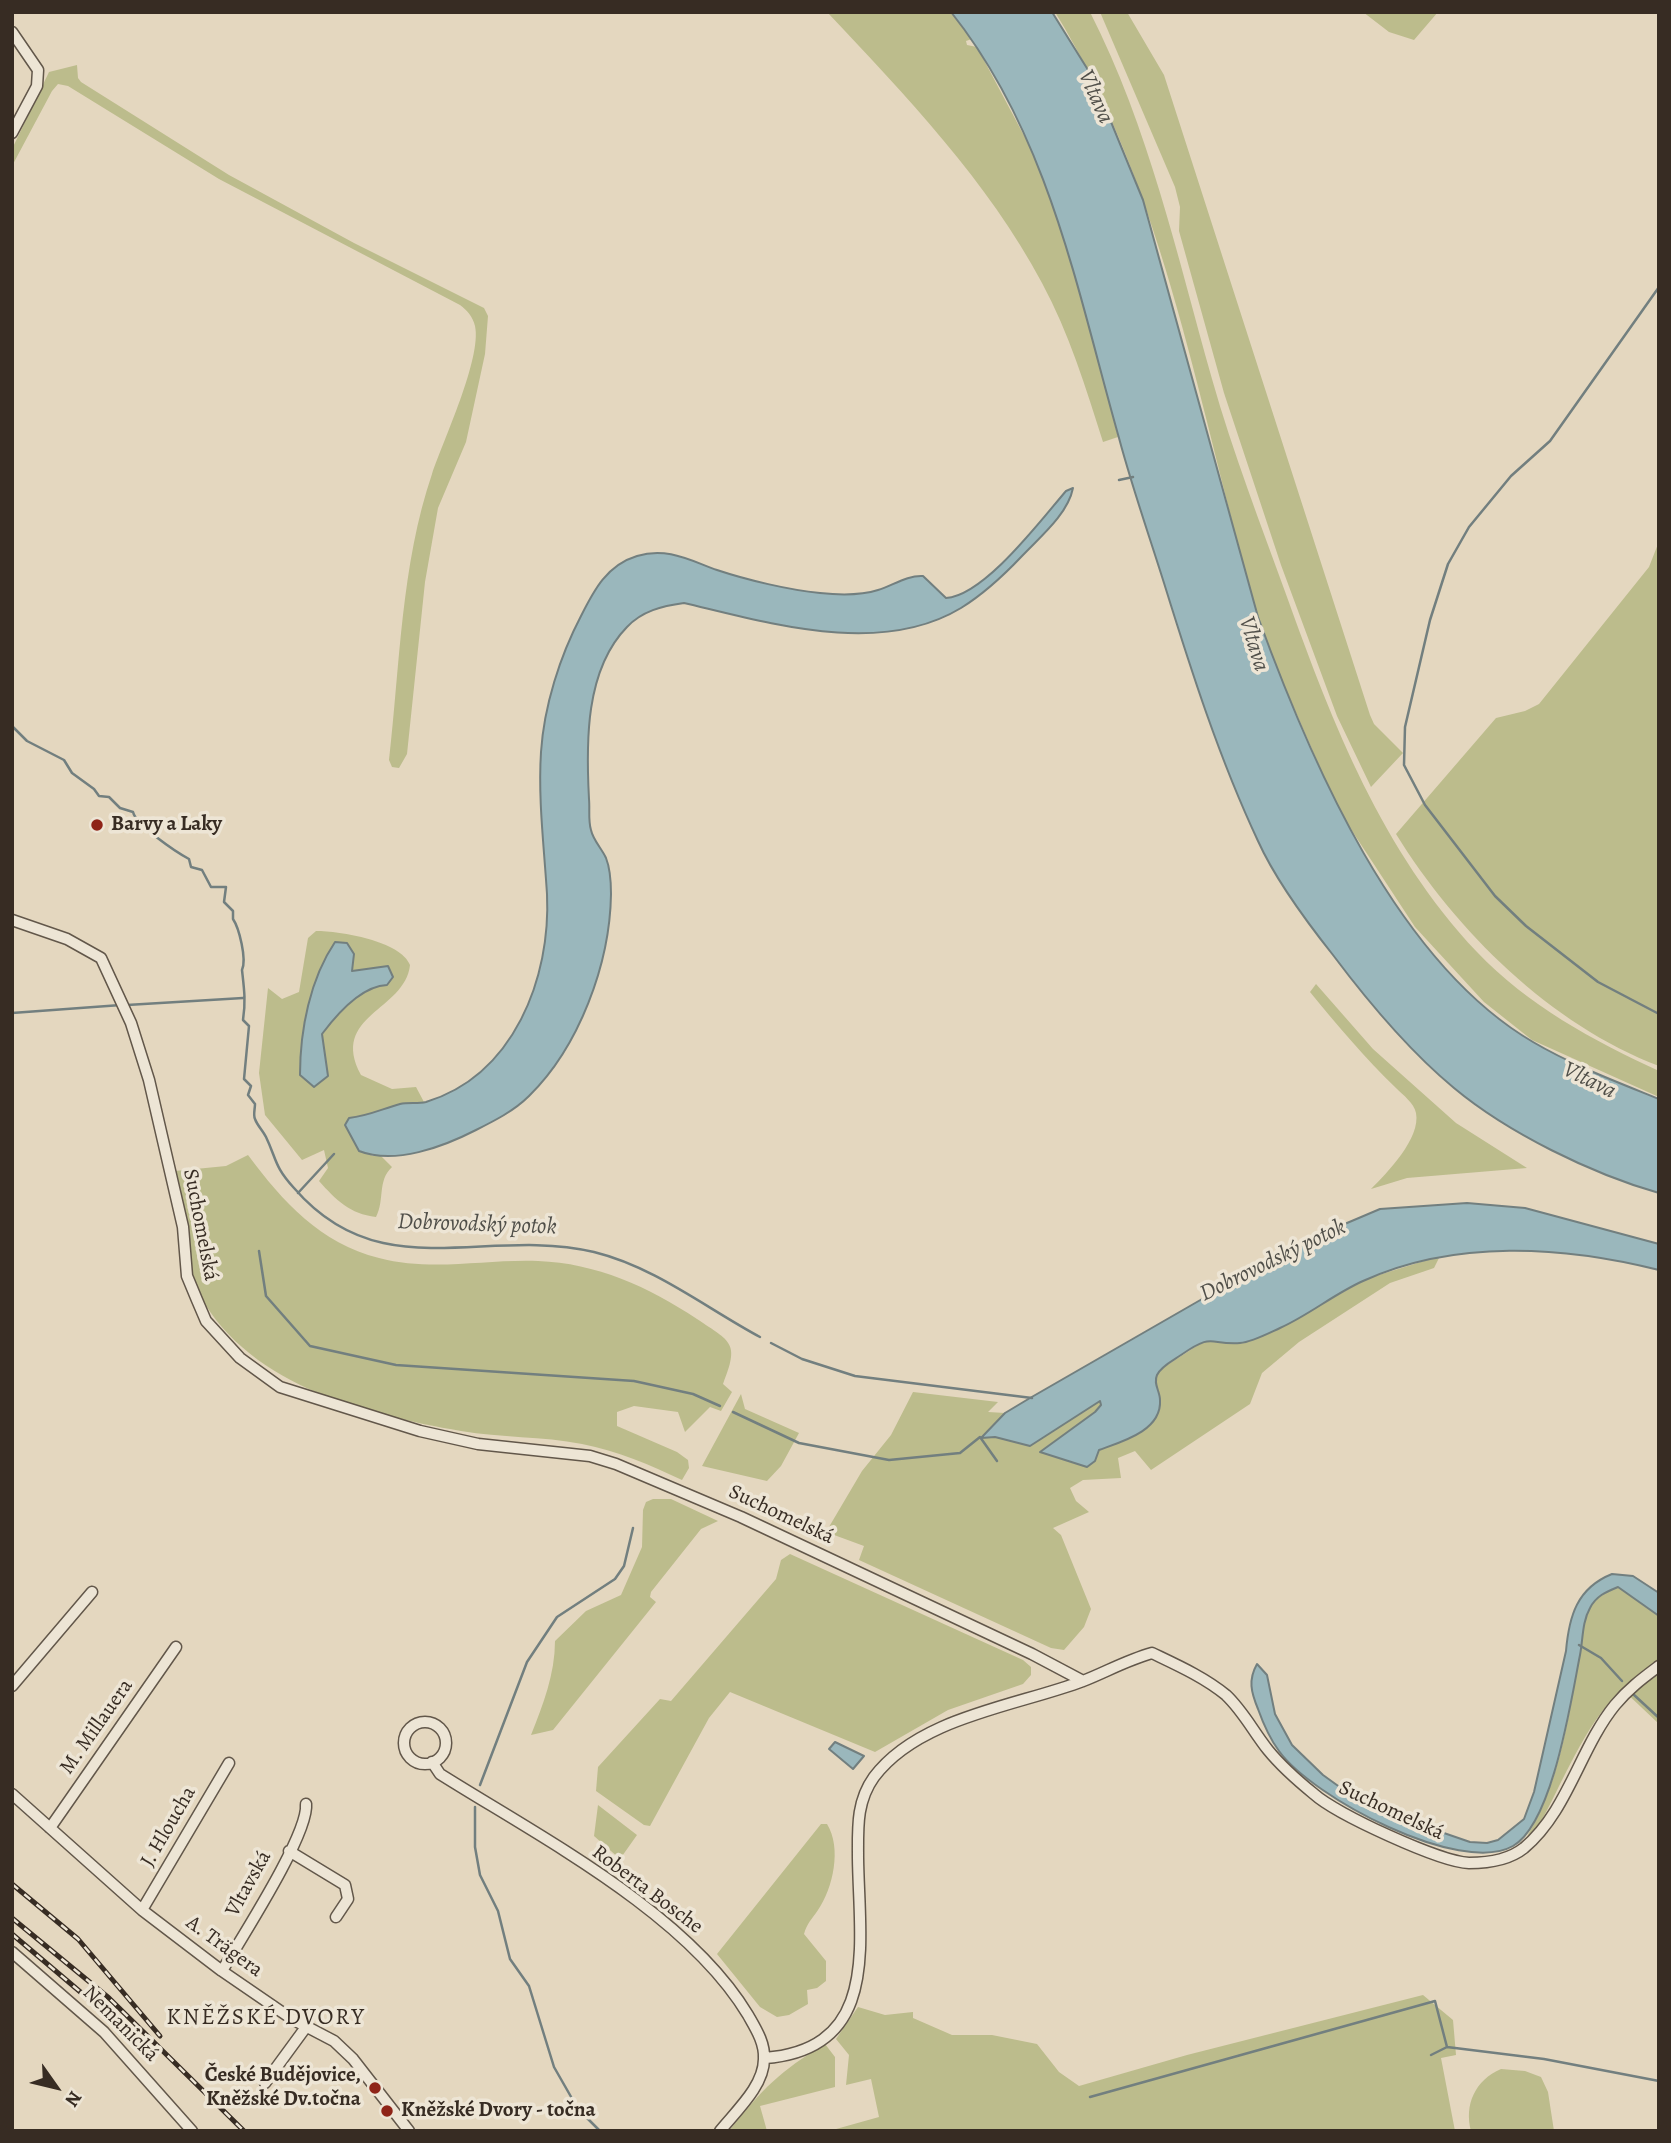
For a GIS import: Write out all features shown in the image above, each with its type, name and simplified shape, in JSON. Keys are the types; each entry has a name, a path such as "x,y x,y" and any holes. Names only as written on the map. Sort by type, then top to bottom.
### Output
{"street":[{"path":"12,32 38,70 37,86 12,133"},
{"name":"Suchomelská","path":"12,920 67,939 101,958 125,1006 157,1110 183,1227 187,1276 206,1321 240,1358 280,1387 420,1431 478,1444 590,1456 616,1464 741,1517 1032,1654 1083,1681 1152,1653 1224,1694 1241,1711 1268,1751 1316,1797 1368,1825 1450,1860 1468,1863 1502,1860 1521,1850 1537,1836 1552,1816 1614,1706 1634,1684 1659,1666"},
{"path":"12,1686 92,1592"},
{"name":"M. Millauera","path":"50,1828 176,1647"},
{"path":"720,2131 757,2083 765,2057 788,2056 815,2044 833,2032 850,2009 856,1984 859,1942 860,1804 873,1778 893,1756 920,1739 979,1713 1083,1681"},
{"name":"Roberta Bosche","path":"432,1762 440,1774 624,1892 685,1939 714,1967 740,2001 759,2035 765,2057"},
{"name":"J. Hloucha","path":"142,1910 229,1763"},
{"name":"A. Trägera","path":"12,1794 142,1910 222,1971 306,2027 334,2041 353,2059 409,2131"},
{"name":"Vltavská","path":"222,1971 289,1852 307,1813 306,1804"},
{"name":"Vltavská","path":"289,1852 345,1885 348,1899 336,1917"},
{"name":"Nemanická","path":"12,1952 104,2032 192,2131"},
{"path":"265,2083 306,2027"}],"green space":[{"path":"827,12 951,12 972,39 966,41 967,45 977,47 1038,162 1075,271 1118,437 1103,442 1061,321 1042,283 997,209 944,140"},
{"path":"1055,12 1090,12 1111,56 1160,192 1212,379 1248,489 1304,645 1342,739 1387,829 1443,913 1477,952 1517,989 1539,1005 1586,1034 1659,1071 1659,1097 1532,1040 1484,1002 1415,927 1339,811 1277,669 1258,617 1198,384 1153,230 1126,155 1094,82"},
{"path":"1100,12 1127,12 1164,75 1370,715 1374,724 1403,753 1371,787 1337,716 1281,565 1224,393 1179,231 1180,207 1175,187"},
{"path":"1363,12 1438,12 1414,40 1389,32"},
{"path":"77,65 81,82 229,175 354,243 484,308 488,316 485,354 466,442 438,508 425,582 407,754 399,768 392,767 389,760 408,579 432,474 473,358 476,340 473,320 460,305 219,179 68,86 58,84 52,91 12,166 12,149 49,72"},
{"path":"1659,523 1659,1066 1619,1048 1581,1026 1544,1000 1510,971 1447,905 1396,834 1496,718 1525,711 1539,704 1649,567 1658,544"},
{"path":"316,931 354,935 383,944 404,957 410,965 405,980 396,993 361,1026 354,1039 354,1055 361,1075 392,1089 416,1087 424,1102 350,1118 372,1156 381,1156 392,1167 384,1178 376,1217 359,1213 344,1205 319,1181 328,1168 324,1150 302,1160 265,1115 259,1073 268,988 282,999 299,992 308,938"},
{"path":"1316,984 1373,1049 1456,1123 1527,1168 1407,1178 1371,1189 1394,1165 1408,1144 1416,1123 1416,1113 1408,1099 1363,1053 1310,992"},
{"path":"248,1155 275,1189 305,1218 321,1231 358,1251 379,1258 419,1264 538,1261 581,1266 641,1287 679,1307 718,1333 729,1344 731,1351 723,1384 732,1392 721,1411 710,1407 685,1432 678,1412 634,1406 617,1412 617,1426 677,1452 688,1460 689,1468 682,1480 634,1459 595,1447 567,1441 461,1431 385,1415 309,1389 274,1370 243,1348 216,1320 192,1280 187,1222 175,1171 226,1166"},
{"path":"1440,1256 1434,1268 1390,1283 1299,1342 1262,1373 1250,1404 1151,1470 1135,1451 1118,1458 1121,1478 1083,1480 1070,1488 1076,1501 1089,1512 1053,1528 1061,1535 1091,1609 1084,1627 1064,1650 1051,1648 859,1560 864,1546 826,1532 862,1471 891,1435 913,1392 998,1402 988,1412 1005,1413 991,1427 995,1437 1030,1446 1100,1401 1101,1405 1095,1412 1041,1451 1095,1461 1099,1450 1122,1442 1161,1402 1155,1381 1158,1371 1209,1338 1241,1343 1281,1328 1366,1279"},
{"path":"741,1394 745,1409 799,1433 781,1466 767,1481 702,1466"},
{"path":"653,1499 671,1499 718,1521 701,1529 651,1592 650,1597 656,1602 553,1730 531,1735 551,1677 555,1641 586,1611 621,1595 642,1547 643,1510 646,1502"},
{"path":"790,1554 1023,1660 1031,1667 1031,1675 1023,1684 948,1710 875,1752 730,1692 709,1718 650,1826 644,1825 596,1791 598,1767 660,1699 671,1701 776,1579 781,1560"},
{"path":"1618,1587 1659,1616 1659,1724 1622,1689 1585,1737 1537,1829 1527,1836 1555,1774 1571,1705 1586,1615 1598,1598"},
{"path":"598,1805 637,1835 620,1859 594,1836"},
{"path":"821,1824 827,1824 832,1834 834,1868 828,1891 804,1934 826,1961 826,1981 817,1988 807,1990 808,2004 789,2015 777,2017 760,2007 717,1954"},
{"path":"1423,1995 1453,2020 1456,2055 1441,2058 1455,2131 829,2131 879,2117 871,2079 846,2085 849,2055 836,2039 858,2007 885,2015 913,2012 913,2018 952,2035 992,2035 1037,2044 1059,2072 1079,2086 1187,2055"},
{"path":"825,2044 835,2057 835,2087 760,2106 767,2131 729,2131 772,2082"},
{"path":"1501,2069 1525,2071 1541,2077 1548,2092 1554,2131 1471,2131 1469,2112 1474,2094 1484,2080"}],"water":[{"name":"Vltava","path":"951,12 1052,12 1093,78 1143,200 1258,617 1279,673 1332,793 1399,910 1440,962 1484,1007 1548,1050 1659,1099 1659,1193 1606,1175 1552,1150 1499,1121 1454,1088 1405,1042 1375,1008 1312,928 1274,871 1231,778 1195,681 1129,475 1073,271 1036,162 1013,110 985,60"},
{"path":"1073,488 1065,507 1052,525 1001,577 961,608 929,623 896,631 824,631 752,619 684,603 653,610 633,621 613,644 603,664 591,708 588,755 590,823 607,862 611,894 605,948 598,976 577,1029 547,1076 529,1096 497,1119 449,1142 419,1152 388,1156 359,1151 345,1125 349,1118 400,1104 426,1102 457,1089 483,1070 504,1046 521,1019 534,990 547,926 540,787 546,717 554,682 573,631 591,597 610,572 637,556 658,553 678,556 755,581 827,594 864,593 911,577 923,576 946,598 961,594 977,585 994,571 1066,491"},
{"path":"335,942 347,943 354,954 352,971 388,966 393,977 387,985 368,990 351,1002 322,1034 328,1076 314,1087 300,1075 304,1023 319,972"},
{"path":"1467,1203 1525,1208 1659,1244 1659,1270 1585,1256 1510,1251 1435,1258 1398,1267 1363,1281 1291,1323 1255,1339 1240,1343 1211,1341 1192,1348 1165,1366 1157,1375 1160,1400 1159,1411 1154,1420 1139,1434 1099,1450 1095,1461 1087,1467 1040,1452 1095,1412 1101,1405 1100,1401 1030,1446 995,1437 981,1438 1005,1413 1030,1398 1256,1268 1347,1223 1380,1209"},
{"path":"1612,1574 1633,1576 1659,1593 1659,1616 1618,1587 1592,1604 1585,1619 1565,1729 1549,1787 1539,1813 1527,1833 1513,1846 1489,1852 1459,1850 1424,1841 1388,1827 1354,1809 1296,1770 1279,1751 1262,1720 1252,1686 1252,1675 1257,1664 1267,1675 1275,1714 1292,1745 1323,1775 1341,1788 1412,1822 1470,1842 1487,1843 1498,1840 1524,1819 1534,1792 1570,1626 1577,1605 1590,1587"},
{"path":"835,1742 864,1756 853,1769 829,1749"}],"waterway":[{"path":"1659,287 1550,441 1511,476 1469,527 1448,564 1430,620 1405,727 1404,765 1425,805 1495,896 1526,926 1598,982 1659,1014"},
{"path":"1119,480 1133,477"},
{"name":"Dobrovodský potok","path":"12,726 27,741 64,760 72,773 99,796 109,797 120,808 133,812 149,831 189,859 191,867 202,870 211,887 226,887 224,902 233,911 243,951 243,1020 249,1026 244,1079 251,1086 248,1095 255,1104 254,1117 283,1174 327,1219 362,1237 398,1246 553,1246 594,1252 659,1278 760,1337"},
{"path":"127,1005 243,998"},
{"path":"12,1013 121,1005"},
{"path":"298,1193 334,1154"},
{"path":"259,1251 266,1296 310,1346 396,1365 634,1381 693,1394 720,1406"},
{"name":"Dobrovodský potok","path":"771,1343 802,1359 855,1376 1032,1398"},
{"path":"733,1412 799,1443 889,1460 960,1453 980,1437 997,1461"},
{"path":"480,1785 527,1662 557,1617 615,1579 624,1566 633,1528"},
{"path":"1579,1645 1601,1658 1622,1681"},
{"path":"1633,1694 1659,1718"},
{"path":"475,1807 475,1847 480,1875 498,1911 510,1959 529,1986 554,2067 578,2109 600,2131"},
{"path":"1090,2097 1435,2001 1447,2047 1544,2059 1659,2081"},
{"path":"1431,2055 1447,2047"}],"railway":[{"path":"12,1884 78,1939 160,2036"},
{"path":"12,1918 109,1998 244,2131"},
{"path":"12,1934 150,2051"}],"place":[{"name":"Barvy a Laky","path":"97,825"},
{"name":"České Budějovice, Kněžské Dv.točna","path":"375,2088"},
{"name":"Kněžské Dvory - točna","path":"387,2111"}],"district":[{"name":"KNĚŽSKÉ DVORY","path":"266,2018"}]}
